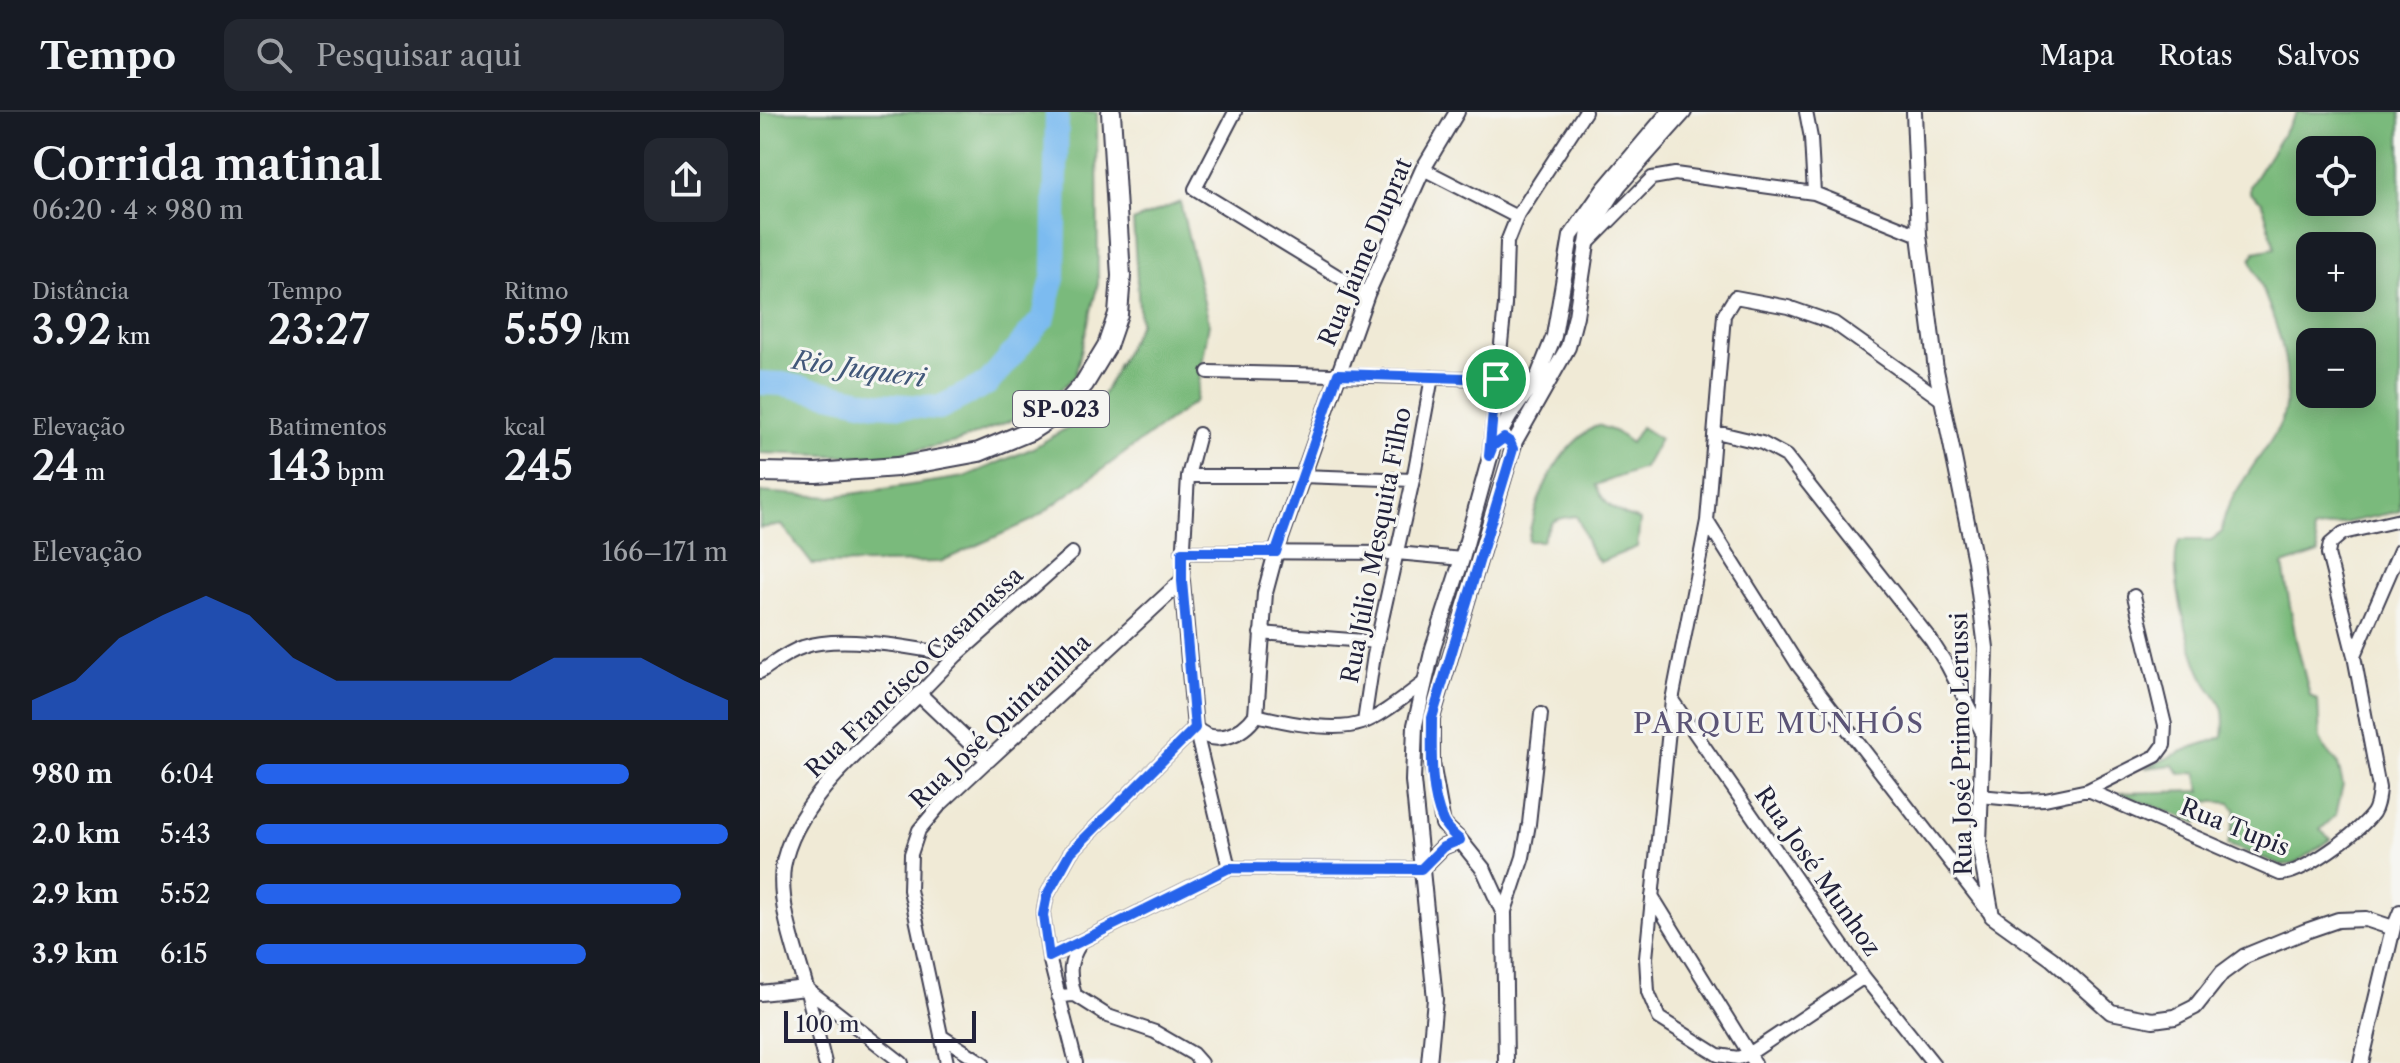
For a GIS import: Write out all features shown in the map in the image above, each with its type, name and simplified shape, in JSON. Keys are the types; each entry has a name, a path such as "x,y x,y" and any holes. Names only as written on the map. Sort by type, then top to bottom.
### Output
{"main road":[{"name":"SP-023","path":"760,472 816,473 897,467 979,452 1030,431 1058,413 1084,384 1107,346 1118,314 1121,276 1111,112"}],"street":[{"path":"1235,112 1195,189 1367,294"},
{"name":"Rua Jaime Duprat","path":"1256,715 1265,593 1301,476 1367,294 1423,169 1457,112"},
{"path":"1429,1063 1435,999 1413,781 1415,725 1433,648 1462,559 1491,451 1505,305 1507,242 1517,217 1585,112"},
{"path":"1491,451 1509,417 1538,376 1554,336 1571,236 1604,189 1669,112"},
{"path":"1504,914 1484,870 1443,824 1432,763 1432,718 1513,449 1568,347 1589,231 1619,185 1684,112"},
{"path":"1806,112 1811,138 1814,193"},
{"name":"Rua José Primo Lerussi","path":"1914,112 1919,235 1942,400 1977,575 1986,648 1979,843 1992,916"},
{"path":"1423,169 1517,217"},
{"path":"1568,245 1585,246 1652,178 1675,174 1814,193 1919,235"},
{"path":"1864,977 1752,1058 1718,1055 1659,1018 1648,992 1645,974 1672,700 1707,521 1724,315 1735,297 1788,307 1834,323 1942,400"},
{"path":"1208,372 1496,379"},
{"name":"Rua Júlio Mesquita Filho","path":"1364,722 1377,642 1432,377"},
{"path":"1716,432 1762,443 1786,456 1931,640 1984,735"},
{"path":"1199,434 1188,476 1182,581 1195,728 1229,868"},
{"path":"1491,451 1504,438 1513,449"},
{"path":"1485,473 1490,486 1502,481"},
{"path":"1188,476 1413,480"},
{"path":"2354,656 2328,554 2330,544 2343,533 2400,520"},
{"path":"1707,521 1798,665 1992,916 2052,959 2111,1012 2153,1020 2175,1017 2195,1007 2222,973 2245,956 2338,920 2366,919 2393,928"},
{"path":"2354,656 2400,550"},
{"path":"1182,552 1397,553 1462,559"},
{"name":"Rua Francisco Casamassa","path":"825,1063 783,890 783,867 799,821 822,788 956,656 1072,553"},
{"name":"Rua José Quintanilha","path":"947,1063 910,890 911,854 919,830 940,805 1182,581"},
{"path":"1980,796 2045,799 2088,790 2156,756 2166,736 2134,596"},
{"path":"1260,633 1377,642"},
{"path":"760,672 799,648 826,643 902,645 956,656"},
{"name":"Rua Tupis","path":"2088,790 2280,874 2301,869 2353,832 2373,813 2378,802 2379,788 2354,656"},
{"path":"1195,728 1203,736 1216,739 1249,726 1256,715 1331,726 1364,722 1425,682"},
{"path":"919,694 988,760"},
{"name":"Rua José Munhoz","path":"1672,700 1864,977 1933,1063"},
{"path":"1506,1063 1504,914 1523,857 1541,714"},
{"path":"1076,1063 1049,957 1043,915 1047,895 1071,852 1195,728"},
{"path":"1049,957 1229,868 1421,869 1443,847 1460,840"},
{"path":"1652,896 1752,1058"},
{"path":"2361,1063 2393,928 2400,911"},
{"path":"1075,995 1068,973 1072,957 1082,941"},
{"path":"760,993 806,988 902,1063"},
{"path":"1058,996 1075,995 1108,1016 1155,1032 1193,1054 1201,1063"},
{"path":"941,1036 983,1063"}],"green space":[{"path":"760,112 1097,112 1098,283 1075,376 1039,410 956,442 883,457 760,453"},
{"path":"2297,112 2400,112 2400,511 2313,530 2319,553 2283,565 2296,640 2310,696 2318,700 2320,739 2326,751 2337,761 2343,784 2336,815 2320,830 2331,839 2294,864 2282,865 2228,845 2236,811 2230,803 2203,801 2198,823 2119,793 2201,791 2196,772 2181,774 2173,765 2145,768 2223,737 2224,715 2220,702 2202,675 2186,627 2178,586 2176,551 2180,540 2211,540 2222,532 2229,505 2282,419 2286,399 2285,358 2274,318 2251,260 2255,252 2275,248 2262,202 2250,193 2250,186"},
{"path":"1180,202 1209,323 1196,401 1033,520 940,562 812,564 782,525 760,528 760,492 831,497 964,477 1031,449 1094,412 1140,323 1133,221"},
{"path":"1598,425 1616,432 1631,443 1641,427 1660,439 1644,468 1596,485 1613,508 1640,520 1637,547 1600,562 1591,551 1576,516 1554,521 1542,541 1528,541 1536,507 1550,475 1571,446"}],"waterway":[{"name":"Rio Juqueri","path":"760,383 783,384 876,404 939,408 988,383 1044,317 1054,274 1057,112"}],"district":[{"name":"PARQUE MUNHÓS","path":"1779,723"}],"route":[{"path":"1338,374 1496,379 1489,456 1500,439 1508,439 1513,449 1432,718 1436,796 1443,824 1460,840 1443,847 1421,869 1229,868 1049,957 1043,915 1047,895 1071,852 1195,728 1182,552 1276,552 1338,374"}]}
